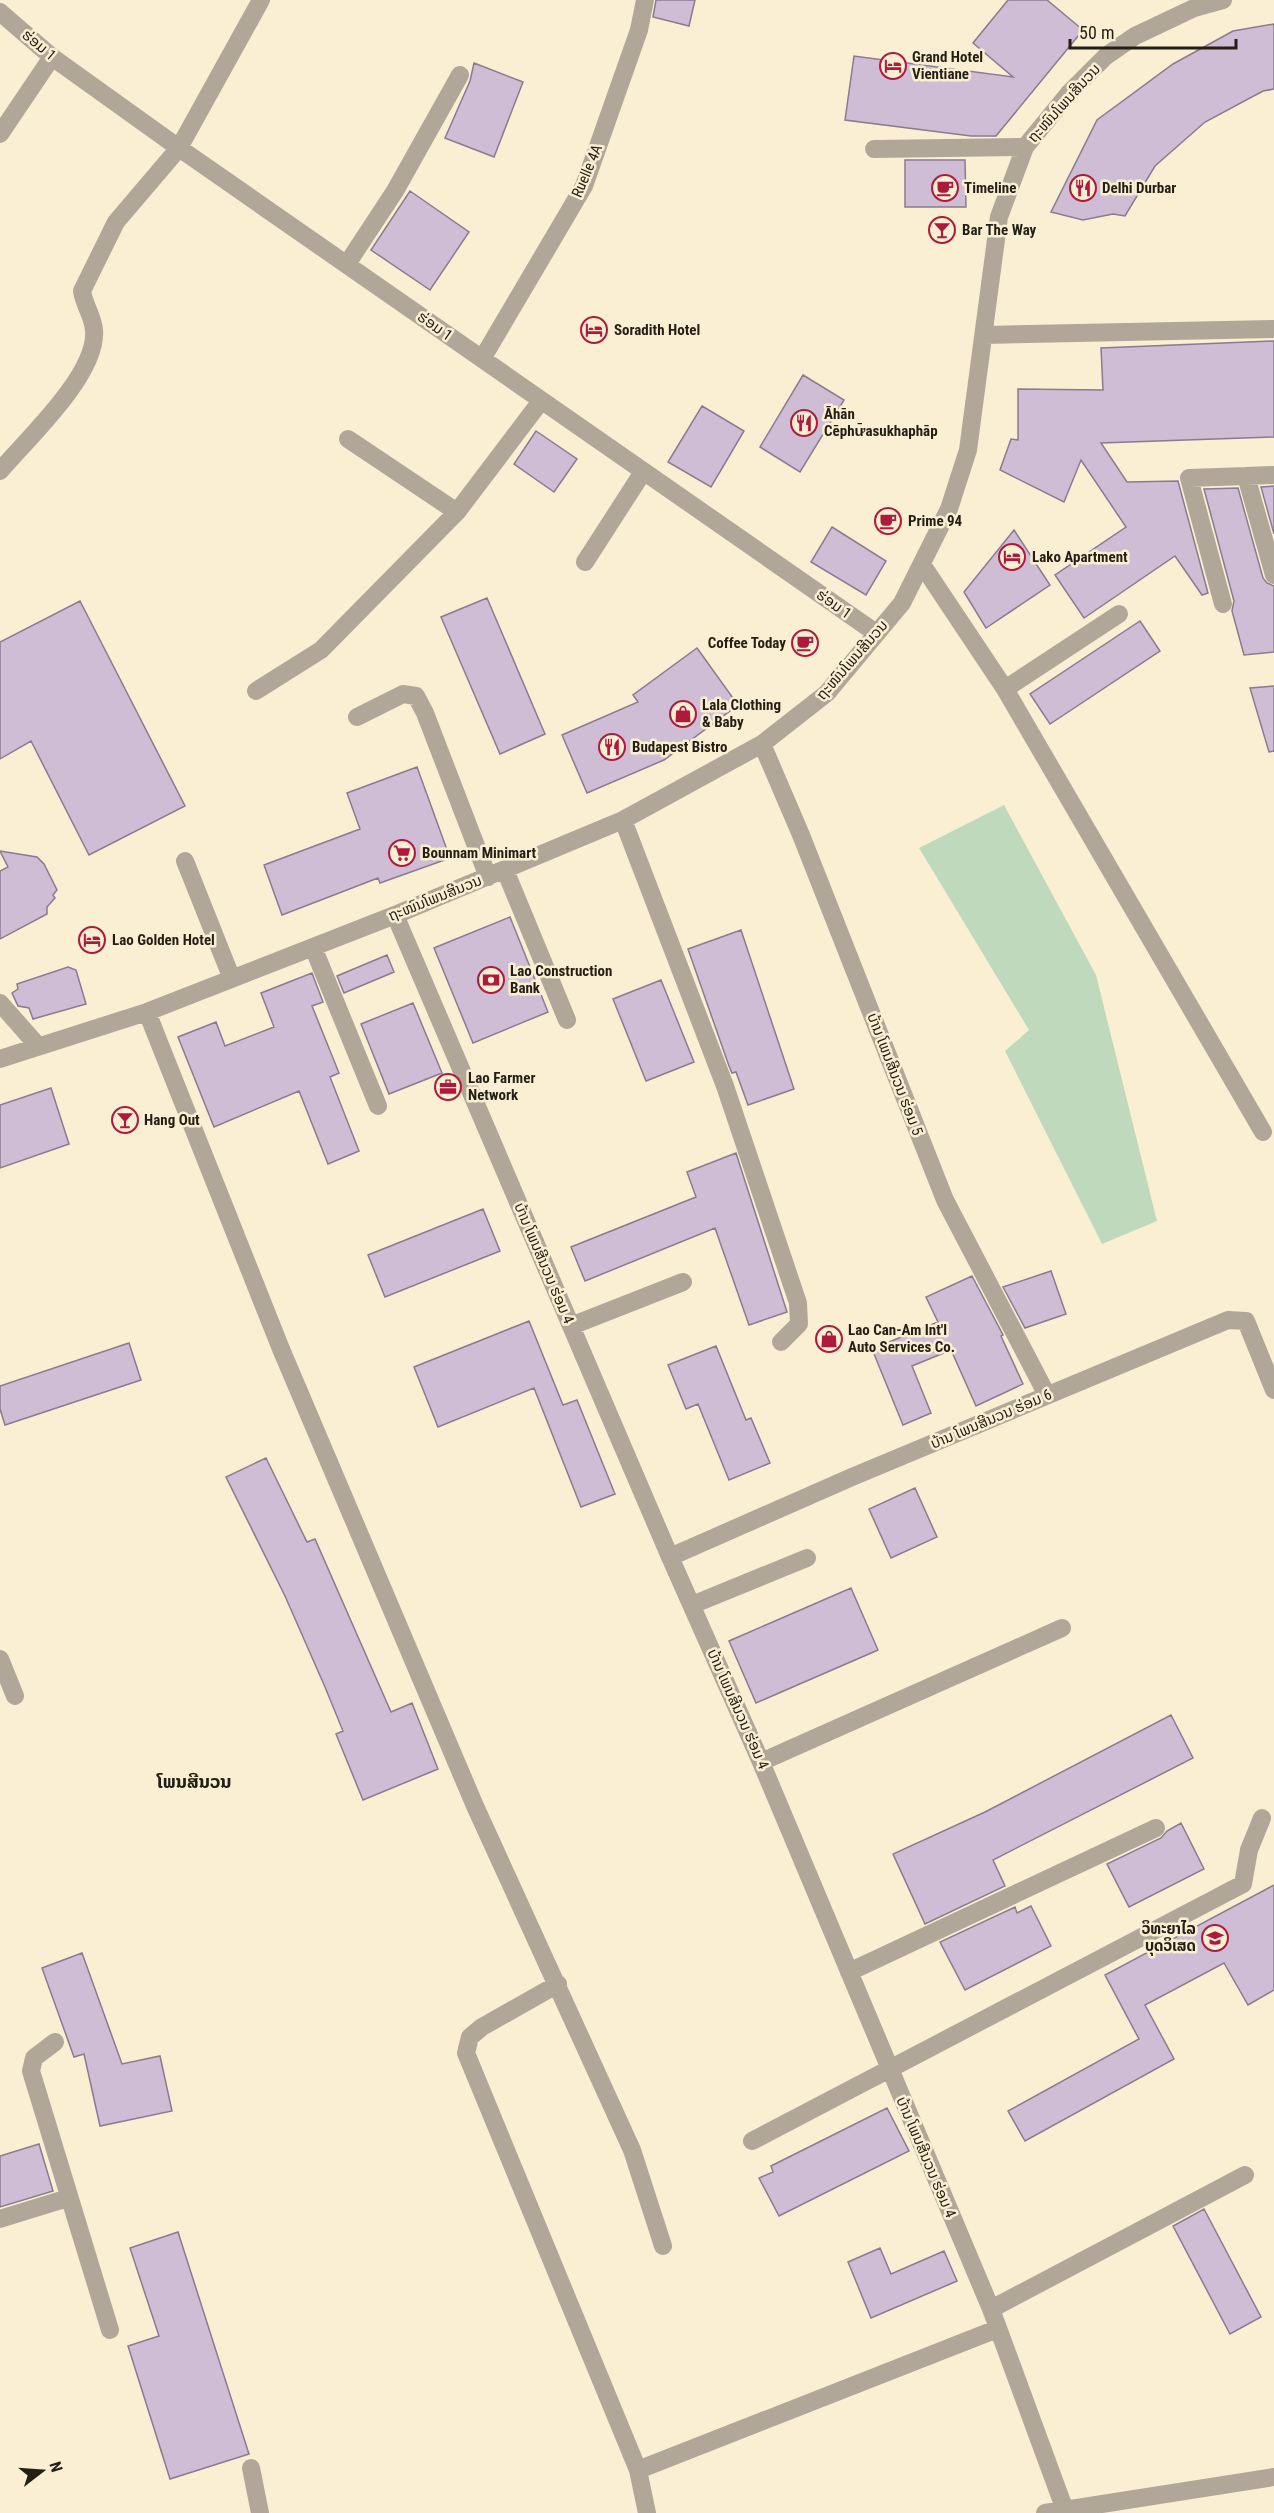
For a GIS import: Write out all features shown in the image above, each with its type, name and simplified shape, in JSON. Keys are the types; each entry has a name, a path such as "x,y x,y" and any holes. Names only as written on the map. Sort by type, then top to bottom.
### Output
{"street":[{"path":"0,471 68,392 87,361 94,329 82,291 116,222 179,148 261,0"},
{"name":"Ruelle 4A","path":"482,359 584,186 639,30 645,0"},
{"name":"ຖະໜົນໂພນສີນວນ","path":"0,1059 147,1012 395,915 622,820 762,744 827,693 902,603 923,566 949,509 968,450 999,217 1025,147 1070,92 1106,56 1135,36 1194,8 1223,0"},
{"name":"ຮ່ອມ 1","path":"0,12 51,57 179,148 876,633"},
{"path":"0,134 51,57"},
{"path":"347,264 395,191 460,75"},
{"path":"874,149 1025,147"},
{"path":"984,334 1274,329"},
{"path":"256,691 321,650 457,512 541,400"},
{"path":"348,439 457,512"},
{"path":"585,562 643,472"},
{"path":"1223,604 1190,477 1274,475"},
{"path":"1246,476 1274,575"},
{"path":"923,566 1005,689 1263,1132"},
{"path":"1005,689 1119,614"},
{"path":"357,717 403,694 416,696 496,873 567,1020"},
{"name":"ບ້ານ ໂພນສີນວນ ຮ່ອມ 5","path":"762,744 801,835 945,1200 1047,1395"},
{"path":"622,820 725,1086 798,1303 799,1324 781,1342"},
{"path":"185,861 232,979"},
{"name":"ບ້ານ ໂພນສີນວນ ຮ່ອມ 4","path":"395,915 670,1557 761,1762 991,2309 1065,2510"},
{"path":"314,947 378,1106"},
{"path":"0,1003 38,1046"},
{"path":"147,1012 281,1349 475,1806 632,2150 663,2246"},
{"path":"571,1326 683,1282"},
{"name":"ບ້ານ ໂພນສີນວນ ຮ່ອມ 6","path":"670,1557 1228,1320 1246,1320 1274,1390"},
{"path":"692,1605 807,1558"},
{"path":"761,1762 1062,1628"},
{"path":"0,1659 15,1696"},
{"path":"752,2141 1243,1884 1249,1850 1262,1818"},
{"path":"849,1972 1156,1828"},
{"path":"558,1984 482,2027 470,2037 466,2054 638,2470 647,2513"},
{"path":"55,2042 34,2058 31,2071 110,2330"},
{"path":"991,2309 1245,2175"},
{"path":"0,2219 68,2198"},
{"path":"638,2470 997,2329"},
{"path":"250,2468 260,2513"},
{"path":"1046,2513 1274,2477"}],"green space":[{"path":"1004,805 1096,975 1157,1221 1102,1244 1005,1051 1029,1030 919,848"}],"building":[{"path":"656,0 695,0 689,26 653,17"},
{"name":"Grand Hotel Vientiane","path":"1008,0 1047,0 1083,30 996,136 971,136 845,120 854,56 1013,77 973,43"},
{"path":"1274,24 1274,89 1263,91 1205,122 1155,166 1125,216 1113,214 1083,220 1051,212 1097,120 1173,64 1233,31"},
{"path":"474,63 523,82 494,157 445,138 470,81"},
{"path":"905,160 965,160 966,207 905,207"},
{"path":"410,191 469,232 430,290 371,250"},
{"path":"1274,341 1274,437 1101,443 1127,482 1178,481 1208,593 1202,595 1175,556 1084,618 1055,575 1126,527 1081,460 1064,502 1000,470 1011,439 1018,440 1018,389 1103,390 1101,348"},
{"path":"803,375 844,400 800,472 760,447"},
{"path":"702,406 744,431 711,487 668,462"},
{"path":"536,431 577,459 554,492 514,464"},
{"path":"1274,486 1274,534 1261,487"},
{"path":"1238,488 1263,578 1274,586 1274,652 1244,655 1232,611 1234,601 1204,489"},
{"path":"832,527 886,561 866,595 811,562"},
{"name":"Lako Apartment","path":"1014,530 1050,585 986,628 964,592"},
{"path":"487,598 545,734 500,754 441,617"},
{"path":"80,601 185,806 89,855 31,741 0,759 0,642"},
{"path":"1140,621 1160,651 1050,724 1030,694"},
{"path":"697,648 738,705 664,760 587,793 562,735 638,702 633,695"},
{"path":"1274,686 1274,751 1269,752 1250,688"},
{"path":"417,767 450,858 380,883 378,878 282,915 264,865 360,829 347,793"},
{"path":"0,851 37,857 44,864 57,890 53,895 55,898 47,907 47,914 0,939 0,871 8,867"},
{"name":"Lao Construction Bank","path":"510,917 548,1012 473,1043 434,948"},
{"path":"741,930 794,1089 748,1105 736,1072 732,1073 729,1066 688,949"},
{"path":"387,955 394,972 344,993 337,976"},
{"path":"68,967 76,970 86,1004 33,1019 29,1008 18,1006 12,993 18,989 17,984"},
{"path":"312,973 323,1002 312,1006 339,1073 330,1077 359,1151 328,1164 299,1091 214,1127 178,1037 216,1022 225,1046 274,1027 261,993"},
{"path":"661,980 694,1062 646,1081 613,999"},
{"path":"413,1003 442,1073 389,1094 361,1024"},
{"path":"51,1088 69,1144 0,1168 0,1105"},
{"path":"736,1153 787,1312 749,1325 715,1228 585,1281 571,1247 696,1197 687,1172"},
{"path":"483,1209 500,1251 385,1297 368,1255"},
{"path":"1051,1271 1066,1314 1025,1328 1003,1287"},
{"path":"972,1276 1003,1335 1001,1336 1023,1384 976,1406 951,1350 912,1366 931,1413 903,1425 872,1349 938,1322 926,1297"},
{"path":"529,1321 563,1405 577,1400 615,1494 581,1507 534,1388 438,1427 414,1367"},
{"path":"129,1343 141,1380 5,1425 0,1409 0,1386"},
{"path":"716,1346 746,1420 751,1418 770,1463 729,1480 698,1404 686,1409 668,1365"},
{"path":"266,1458 307,1542 315,1539 391,1712 412,1703 438,1769 363,1800 336,1734 343,1731 325,1687 285,1596 226,1477"},
{"path":"915,1488 937,1537 891,1558 869,1509"},
{"path":"851,1588 878,1650 756,1703 729,1641"},
{"path":"1171,1715 1193,1758 993,1860 1005,1886 925,1924 893,1854 985,1812"},
{"path":"1181,1823 1204,1869 1129,1907 1107,1864 1161,1838 1167,1831"},
{"path":"1274,1885 1274,1990 1248,2005 1224,1963 1145,2005 1174,2059 1025,2141 1008,2111 1139,2039 1105,1975"},
{"path":"1031,1906 1051,1946 965,1990 940,1942 1015,1907 1017,1913"},
{"path":"82,1953 122,2064 160,2056 172,2111 100,2126 84,2054 74,2057 42,1968"},
{"path":"887,2108 909,2151 779,2216 759,2178 773,2172 771,2166"},
{"path":"39,2144 53,2191 0,2207 0,2156"},
{"path":"1204,2209 1261,2317 1230,2334 1173,2226"},
{"path":"178,2232 249,2454 170,2479 128,2346 159,2336 130,2248"},
{"path":"880,2248 891,2274 944,2251 957,2281 871,2318 848,2262"}],"place":[{"name":"Grand Hotel Vientiane","path":"893,66"},
{"name":"Timeline","path":"945,188"},
{"name":"Delhi Durbar","path":"1083,188"},
{"name":"Bar The Way","path":"942,230"},
{"name":"Soradith Hotel","path":"594,330"},
{"name":"Āhān Cēphư̄asukhaphāp","path":"804,423"},
{"name":"Prime 94","path":"888,521"},
{"name":"Lako Apartment","path":"1012,557"},
{"name":"Coffee Today","path":"805,643"},
{"name":"Lala Clothing & Baby","path":"683,714"},
{"name":"Budapest Bistro","path":"612,747"},
{"name":"Bounnam Minimart","path":"402,853"},
{"name":"Lao Golden Hotel","path":"92,940"},
{"name":"Lao Construction Bank","path":"491,980"},
{"name":"Lao Farmer Network","path":"448,1087"},
{"name":"Hang Out","path":"125,1120"},
{"name":"Lao Can-Am Int'l Auto Services Co.","path":"829,1339"},
{"name":"ວິທະຍາໄລ ບຸດວິເສດ","path":"1215,1938"}],"district":[{"name":"ໂພນສີນວນ","path":"194,1781"}]}
